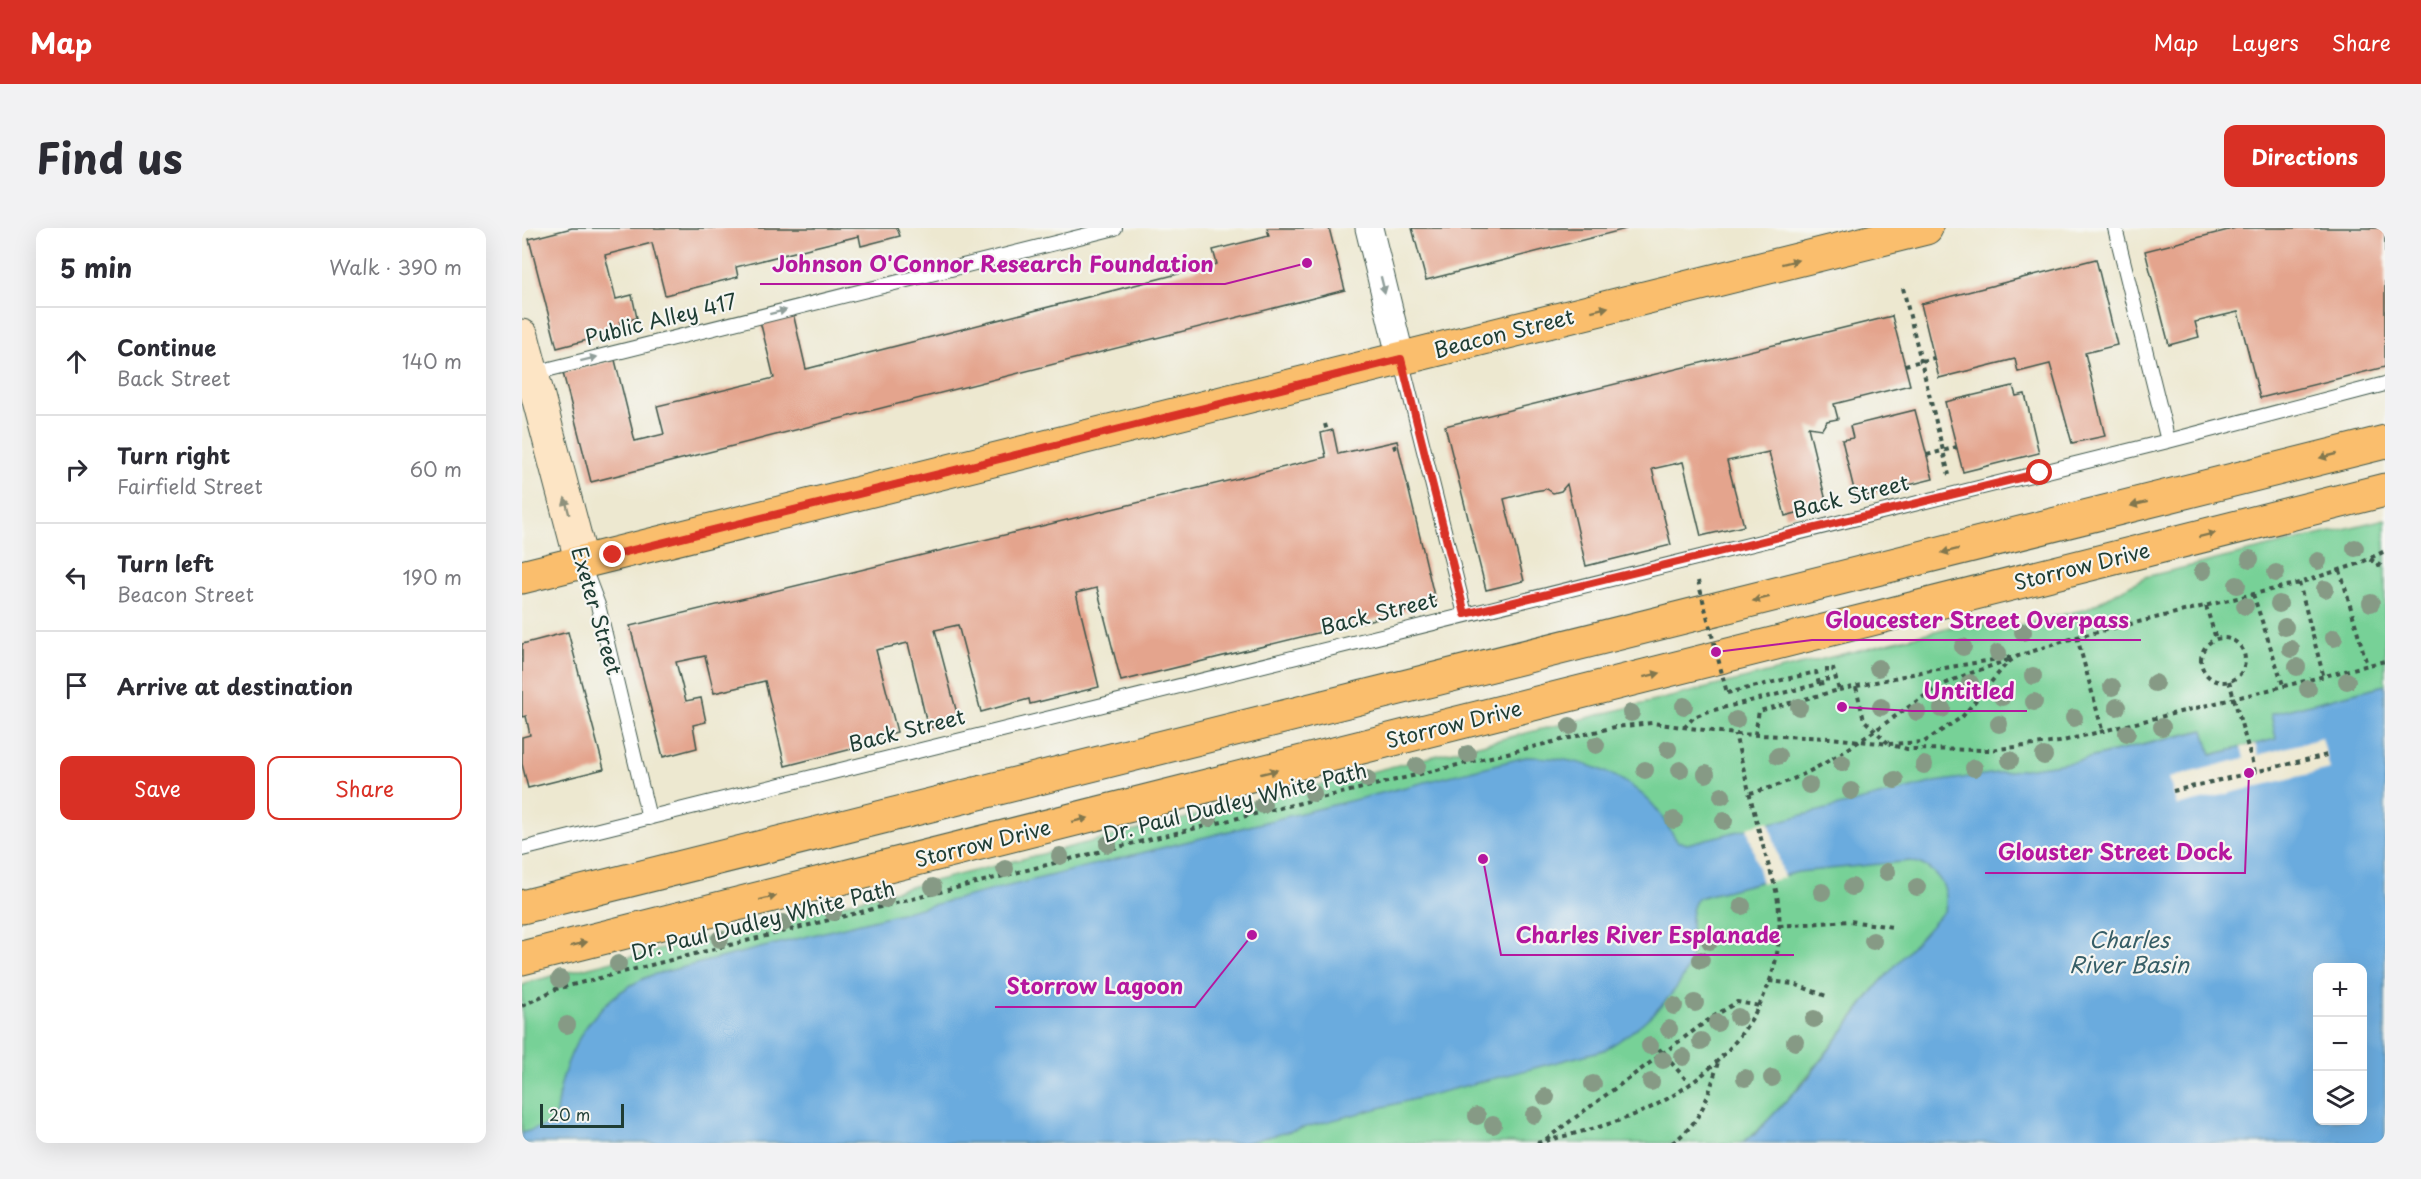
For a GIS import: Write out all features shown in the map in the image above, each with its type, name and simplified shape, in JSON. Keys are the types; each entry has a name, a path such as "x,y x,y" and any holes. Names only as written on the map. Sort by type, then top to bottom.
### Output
{"main road":[{"name":"Beacon Street","path":"522,577 1926,228"},
{"name":"Exeter Street","path":"522,336 527,375 582,563"},
{"path":"522,907 2385,442"},
{"name":"Storrow Drive","path":"522,958 2385,490"}],"street":[{"path":"1370,228 1401,359"}],"lane":[{"name":"Public Alley 417","path":"527,375 1115,228"},
{"path":"2115,228 2168,441"},
{"path":"1401,359 1465,614"},
{"name":"Back Street","path":"522,849 2168,441 2385,384"},
{"name":"Exeter Street","path":"582,563 598,604 649,818"}],"path":[{"path":"1903,288 1953,494"},
{"path":"1905,365 1934,358"},
{"path":"1325,424 1327,431"},
{"path":"1394,445 1396,451"},
{"path":"1926,455 1957,447"},
{"name":"Dr. Paul Dudley White Path","path":"522,1006 556,988 1556,739 1635,723 1735,734 1889,744 1924,742 1950,727 1972,707 2007,663 2018,656 2077,637 2299,583 2370,559 2385,551"},
{"path":"2370,559 2385,569"},
{"path":"2340,570 2367,666"},
{"path":"1698,581 1727,693 1816,672 1819,684"},
{"path":"2299,583 2324,678"},
{"path":"2253,594 2284,688"},
{"path":"2206,606 2216,639"},
{"path":"2077,637 2103,733"},
{"path":"2216,639 2231,639 2242,650 2245,657 2241,671 2229,681 2216,681 2202,667 2202,653 2205,647 2216,639"},
{"path":"1755,734 1759,711 1839,690 2018,656"},
{"path":"1750,793 1776,788 1799,778 1875,733 1935,690 2018,656"},
{"path":"1856,687 1864,720 1889,744 1907,749 1990,750 2045,745 2103,733 2385,661"},
{"path":"1684,728 1694,717 1706,712 1828,681 1826,670 1831,667 1839,690"},
{"path":"2229,681 2255,772"},
{"path":"1537,1143 1623,1119 1653,1107 1690,1084 1718,1061 1749,1025 1760,1006 1769,981 1779,926 1778,901 1735,734"},
{"path":"2173,791 2327,756"},
{"path":"1779,926 1850,921 1893,927"},
{"path":"1769,981 1794,984 1828,997"},
{"path":"1543,1142 1711,1018 1737,1002 1760,1006"},
{"path":"1653,1042 1690,1084"},
{"path":"1672,1143 1692,1128 1701,1114 1718,1061"}],"green space":[{"path":"2385,519 2385,685 2271,714 2277,739 2210,755 2203,730 2073,762 1948,901 1943,913 1927,936 1875,988 1794,1092 1762,1126 1741,1143 522,1143 522,986 529,982 1959,625 2020,625 2087,609 2145,577"}],"water":[{"name":"Charles River Basin","path":"2385,685 2385,1143 1741,1143 1754,1135 1808,1078 1877,986 1945,910 1945,893 1939,878 1927,867 1911,861 1798,872 1698,898 1694,904 1691,919 1691,957 1678,985 1643,1023 1604,1050 1244,1143 522,1143 522,1133 555,1123 563,1076 571,1054 595,1015 611,999 652,975 1526,757 1561,759 1611,774 1641,793 1657,810 1677,841 1687,844 1935,782 2073,762 2204,730 2211,755 2276,739 2271,714"}],"pier":[{"path":"2322,738 2330,769 2177,806 2169,778 2244,758 2241,747 2255,744 2258,755"},
{"path":"1769,821 1784,878 1762,883 1747,827"}],"building":[{"path":"572,228 897,228 900,236 861,246 859,236 810,248 736,267 738,277 665,295 652,243 605,255 616,299 632,295 637,318 620,322 622,331 557,348 529,239"},
{"path":"1267,228 1329,228 1345,290 591,482 563,373 615,360 635,441 664,434 657,406 774,378 760,321 793,313 806,369 1217,264 1213,250 1269,236"},
{"path":"1412,228 1626,228 1626,229 1426,280"},
{"path":"2236,228 2385,228 2385,367 2260,398 2238,312 2195,322 2199,337 2169,345 2145,251"},
{"path":"2096,259 2117,345 2085,353 2105,436 2072,443 2050,364 2018,372 2015,359 1939,378 1921,304"},
{"path":"1892,316 1910,385 1834,404 1838,419 1827,421 1822,429 1808,427 1827,505 1785,516 1769,452 1727,461 1744,526 1701,536 1683,462 1652,469 1671,545 1586,566 1567,484 1561,491 1553,493 1547,489 1534,491 1504,499 1524,581 1486,590 1445,426"},
{"path":"2013,386 2016,396 2025,394 2039,453 1963,472 1945,402"},
{"path":"1915,410 1933,479 1856,498 1842,440 1853,438 1850,426"},
{"path":"1333,430 1338,454 1397,441 1436,604 1121,681 1097,588 1076,593 1099,687 1030,704 1029,699 981,712 958,625 935,630 959,721 928,728 908,643 876,650 897,732 863,742 864,746 785,766 765,681 714,693 705,656 676,662 686,701 701,698 706,722 693,725 697,748 663,757 630,626 1326,457 1321,433"},
{"path":"568,632 604,769 528,788 522,764 522,737 530,735 526,716 522,717 522,644"}],"place":[{"name":"Johnson O'Connor Research Foundation","path":"1307,263"},
{"name":"Gloucester Street Overpass","path":"1716,652"},
{"name":"Untitled","path":"1842,707"},
{"name":"Glouster Street Dock","path":"2249,773"},
{"name":"Charles River Esplanade","path":"1483,859"},
{"name":"Storrow Lagoon","path":"1252,935"}],"route":[{"path":"613,555 1401,359 1465,614 1864,514 2040,473"}]}
